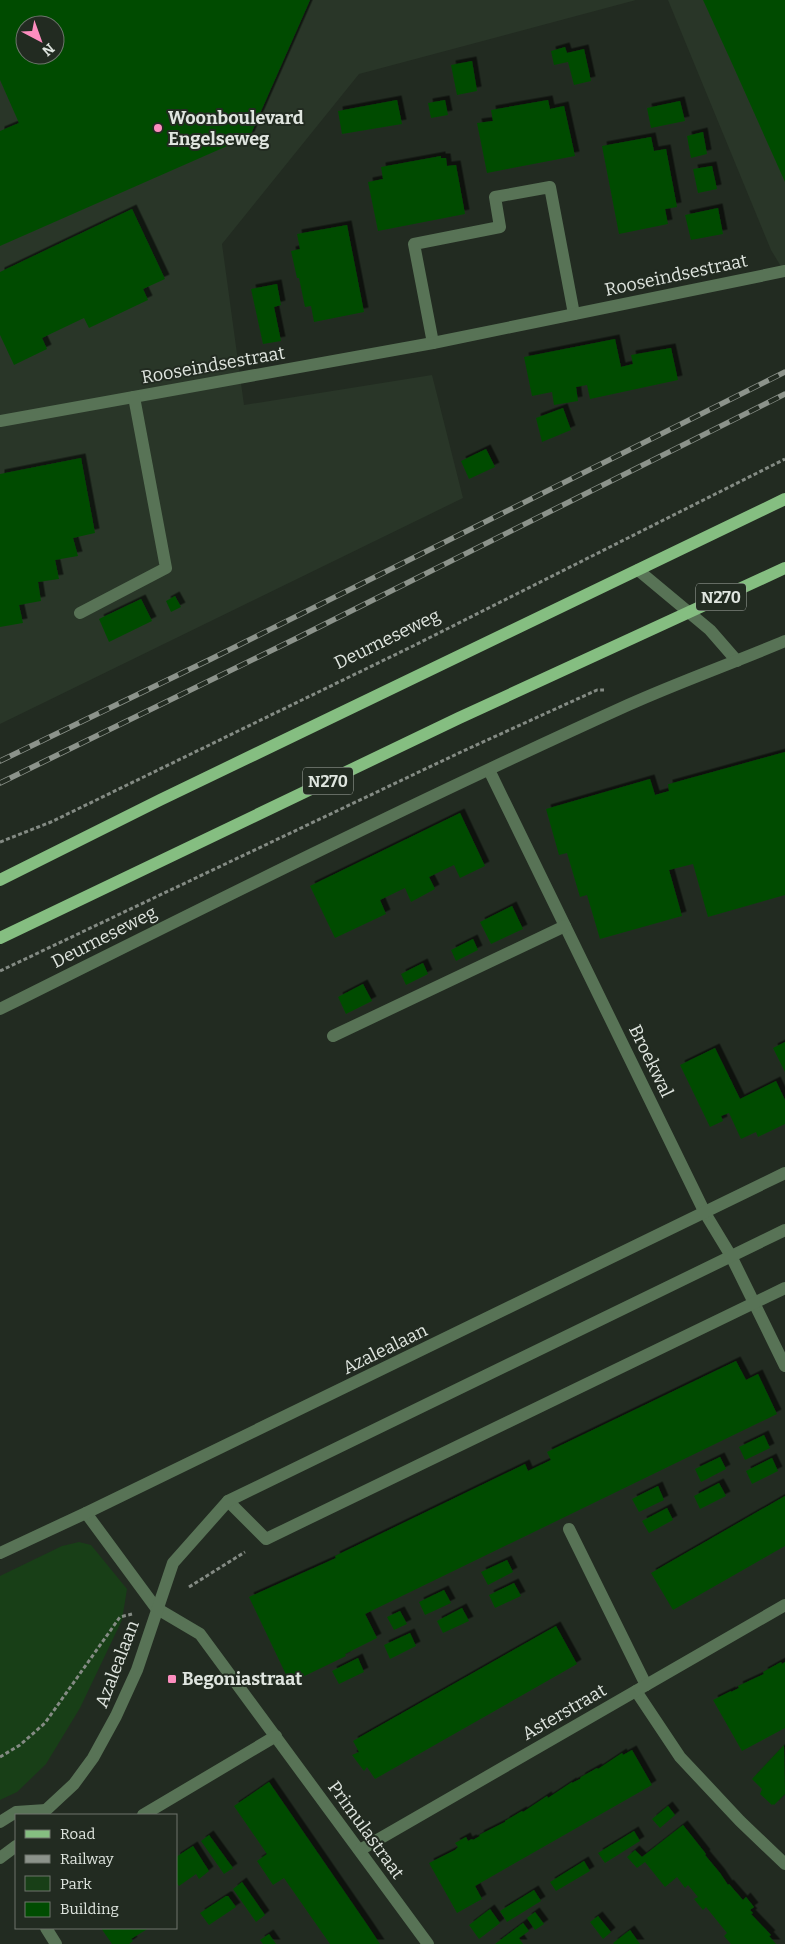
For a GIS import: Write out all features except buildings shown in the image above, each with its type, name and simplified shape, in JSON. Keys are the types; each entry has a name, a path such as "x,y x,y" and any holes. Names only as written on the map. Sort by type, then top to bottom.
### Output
{"main road":[{"path":"0,880 169,796 785,498"},
{"name":"N270","path":"0,938 459,718 785,568"}],"street":[{"path":"433,343 414,244 500,227 495,197 550,187 574,314"},
{"name":"Rooseindsestraat","path":"0,421 433,343 785,271"},
{"path":"80,613 166,568 134,397"},
{"path":"638,570 710,630 737,661"},
{"name":"Deurneseweg","path":"0,1009 258,879 489,770 630,705 785,640"},
{"name":"Broekwal","path":"489,770 705,1212 731,1256 785,1366"},
{"path":"333,1036 565,926"},
{"name":"Azalealaan","path":"0,1553 785,1174"},
{"name":"Azalealaan","path":"0,1822 16,1812 44,1812 74,1784 93,1758 116,1716 137,1670 156,1608 173,1563 228,1501 785,1230"},
{"path":"228,1501 266,1539 785,1288"},
{"path":"86,1513 156,1608"},
{"path":"569,1528 641,1688 680,1756 740,1822 785,1864"},
{"name":"Asterstraat","path":"360,1850 785,1605"},
{"name":"Primulastraat","path":"156,1608 200,1634 428,1944"},
{"path":"145,1814 276,1736"},
{"path":"0,1858 15,1847"},
{"path":"47,1929 56,1944"}],"path":[{"name":"Deurneseweg","path":"0,842 51,822 413,646 785,460"},
{"name":"Deurneseweg","path":"0,971 461,752 597,690 614,692 630,705"},
{"path":"0,1757 20,1745 45,1723 120,1617 156,1608 266,1539"}],"shaded area":[{"path":"0,0 636,0 359,74 222,244 244,405 432,375 463,498 0,724"},
{"path":"668,0 785,0 785,273 771,250"}],"green space":[{"path":"79,1542 91,1545 127,1589 122,1620 80,1708 46,1764 17,1792 0,1800 0,1576 62,1546"}],"railway":[{"path":"0,761 211,659 785,372"},
{"path":"0,783 295,639 785,394"}],"place":[{"name":"Woonboulevard Engelseweg","path":"158,128"},
{"name":"Begoniastraat","path":"172,1679"}]}
